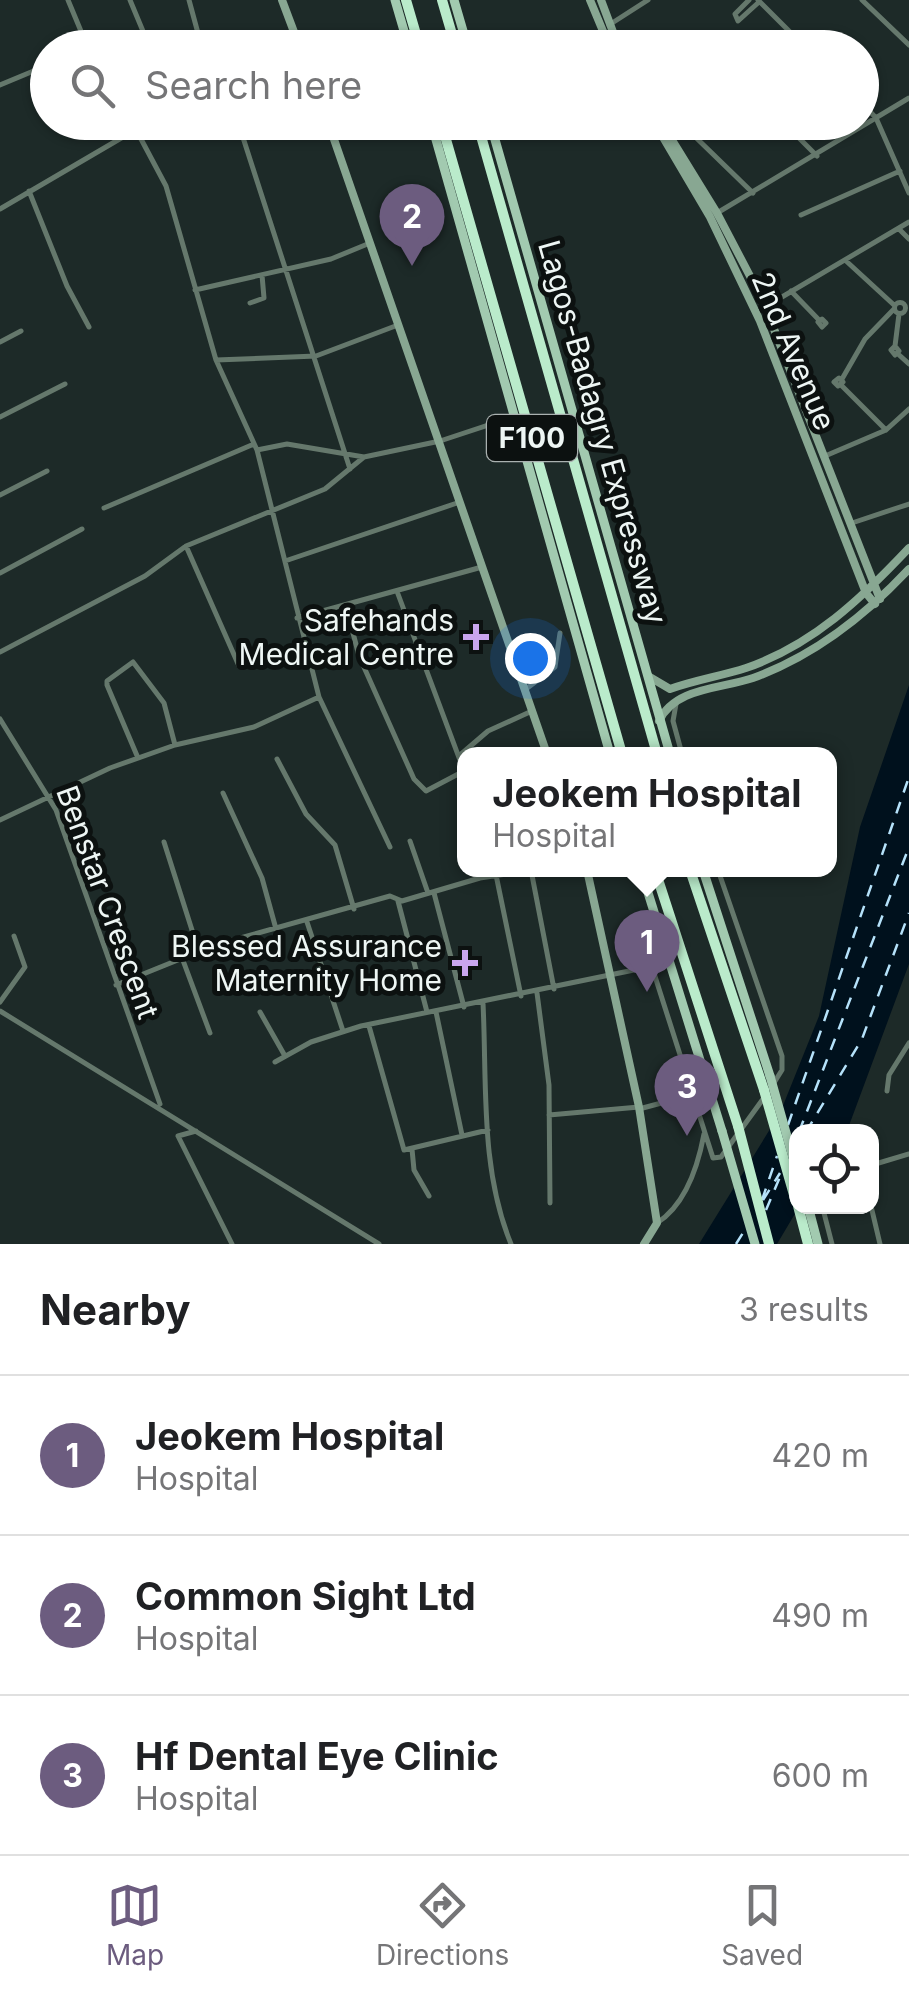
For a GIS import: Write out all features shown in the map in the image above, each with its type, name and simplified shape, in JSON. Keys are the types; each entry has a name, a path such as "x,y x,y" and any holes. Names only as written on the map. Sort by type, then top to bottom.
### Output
{"highway":[{"path":"406,0 415,30"},
{"path":"442,0 451,30"},
{"name":"F100","path":"447,140 620,747"},
{"name":"Lagos-Badagry Expressway","path":"483,140 656,747"},
{"path":"657,877 738,1126 769,1244"},
{"path":"692,877 789,1176"},
{"path":"800,1214 807,1239"}],"main road":[{"path":"282,0 293,30"},
{"path":"396,0 404,30"},
{"path":"454,0 463,30"},
{"path":"590,0 602,30"},
{"path":"600,0 611,30"},
{"path":"335,140 544,747"},
{"path":"436,140 608,747"},
{"name":"Lagos-Badagry Expressway","path":"495,140 668,747"},
{"name":"2nd Avenue","path":"669,140 765,307 852,524 869,571 869,591"},
{"name":"2nd Avenue","path":"714,215 869,591 877,601"},
{"path":"645,674 670,690 747,668 803,641 869,591 909,548"},
{"path":"659,720 667,705 678,698 748,679 796,658 877,601 909,569"},
{"path":"869,571 882,574 888,570"},
{"path":"588,877 639,1108 658,1224 644,1244"},
{"path":"643,877 755,1244"},
{"path":"704,877 789,1143"},
{"path":"810,1214 818,1244"}],"street":[{"path":"68,0 80,30"},
{"path":"130,0 142,30"},
{"path":"189,0 197,30"},
{"path":"609,25 632,14 648,0"},
{"path":"749,0 736,14 738,21 759,1 788,30"},
{"path":"862,0 909,45"},
{"path":"0,85 30,72"},
{"path":"879,116 909,98"},
{"path":"879,124 909,193"},
{"path":"0,208 115,140"},
{"path":"138,140 166,186 216,360 255,447 320,697 390,847"},
{"path":"244,140 350,469"},
{"path":"699,140 754,193"},
{"path":"801,140 817,156"},
{"path":"714,215 842,140"},
{"path":"801,215 900,170"},
{"path":"29,191 67,286 90,327"},
{"path":"765,307 909,222"},
{"path":"898,229 909,239"},
{"path":"195,290 352,252 372,242"},
{"path":"845,260 896,309 896,350 909,364"},
{"path":"250,303 264,298 262,274"},
{"path":"791,291 819,320"},
{"path":"886,430 842,382 872,330 896,309"},
{"path":"216,360 316,356 400,324"},
{"path":"0,342 21,331"},
{"path":"0,417 66,384"},
{"path":"826,456 886,430 909,408"},
{"path":"104,508 255,447 287,444 364,457 440,442 513,417"},
{"path":"0,652 145,576 186,546 325,489 364,457"},
{"path":"0,496 47,470"},
{"path":"285,561 460,502"},
{"path":"852,524 909,504"},
{"path":"0,573 82,529"},
{"path":"186,546 239,666"},
{"path":"297,618 398,594 482,567"},
{"path":"398,594 457,747"},
{"path":"346,606 359,656 417,784 426,791 457,775"},
{"path":"526,690 555,667 560,658 560,633"},
{"path":"138,758 106,686 133,662 158,692 175,745"},
{"path":"0,820 50,794 138,758 175,745 254,727 320,697"},
{"path":"678,698 672,721 680,747"},
{"path":"469,747 488,730 532,711"},
{"name":"Benstar Crescent","path":"0,719 50,794 161,1107"},
{"path":"277,759 306,814 335,845 354,908"},
{"path":"223,793 262,878 276,929"},
{"path":"410,841 431,893 464,1006"},
{"path":"164,842 198,949"},
{"path":"398,902 481,877"},
{"path":"497,877 521,996"},
{"path":"533,877 554,989"},
{"path":"652,967 712,1155 719,1159 782,1066 720,877"},
{"path":"226,942 390,896 398,902 427,1012"},
{"path":"307,922 342,1031"},
{"path":"0,1002 25,966 14,936"},
{"path":"115,985 215,945"},
{"path":"182,955 210,1033"},
{"path":"275,1062 342,1031 668,963"},
{"path":"538,993 549,1115 550,1202"},
{"path":"483,1004 488,1130 496,1200 511,1244"},
{"path":"0,1010 378,1244"},
{"path":"260,1012 284,1056"},
{"path":"436,1012 462,1134"},
{"path":"368,1025 403,1149 488,1130"},
{"path":"888,1090 889,1075 909,1044"},
{"path":"549,1115 639,1108 695,1094"},
{"path":"196,1130 178,1136 232,1244"},
{"path":"658,1224 670,1215 688,1185 704,1131"},
{"path":"412,1149 414,1170 429,1196"},
{"path":"879,1163 909,1154"},
{"path":"824,1214 832,1244"},
{"path":"872,1214 880,1244"}],"water":[{"path":"909,685 909,964 850,1124 789,1124 789,1214 795,1214 777,1244 699,1244 780,1113 819,1016 860,827"}],"ferry route":[{"path":"788,1125 909,777"},
{"path":"802,1124 909,847"},
{"path":"811,1124 862,1039 909,913"},
{"path":"762,1200 777,1156"},
{"path":"766,1210 782,1172"},
{"path":"763,1200 780,1173"},
{"path":"736,1244 746,1228"}],"place":[{"name":"Common Sight Ltd","path":"412,266"},
{"name":"Safehands Medical Centre","path":"476,637"},
{"name":"Blessed Assurance Maternity Home","path":"465,963"},
{"name":"Jeokem Hospital","path":"647,992"},
{"name":"Hf Dental Eye Clinic","path":"687,1136"}]}
